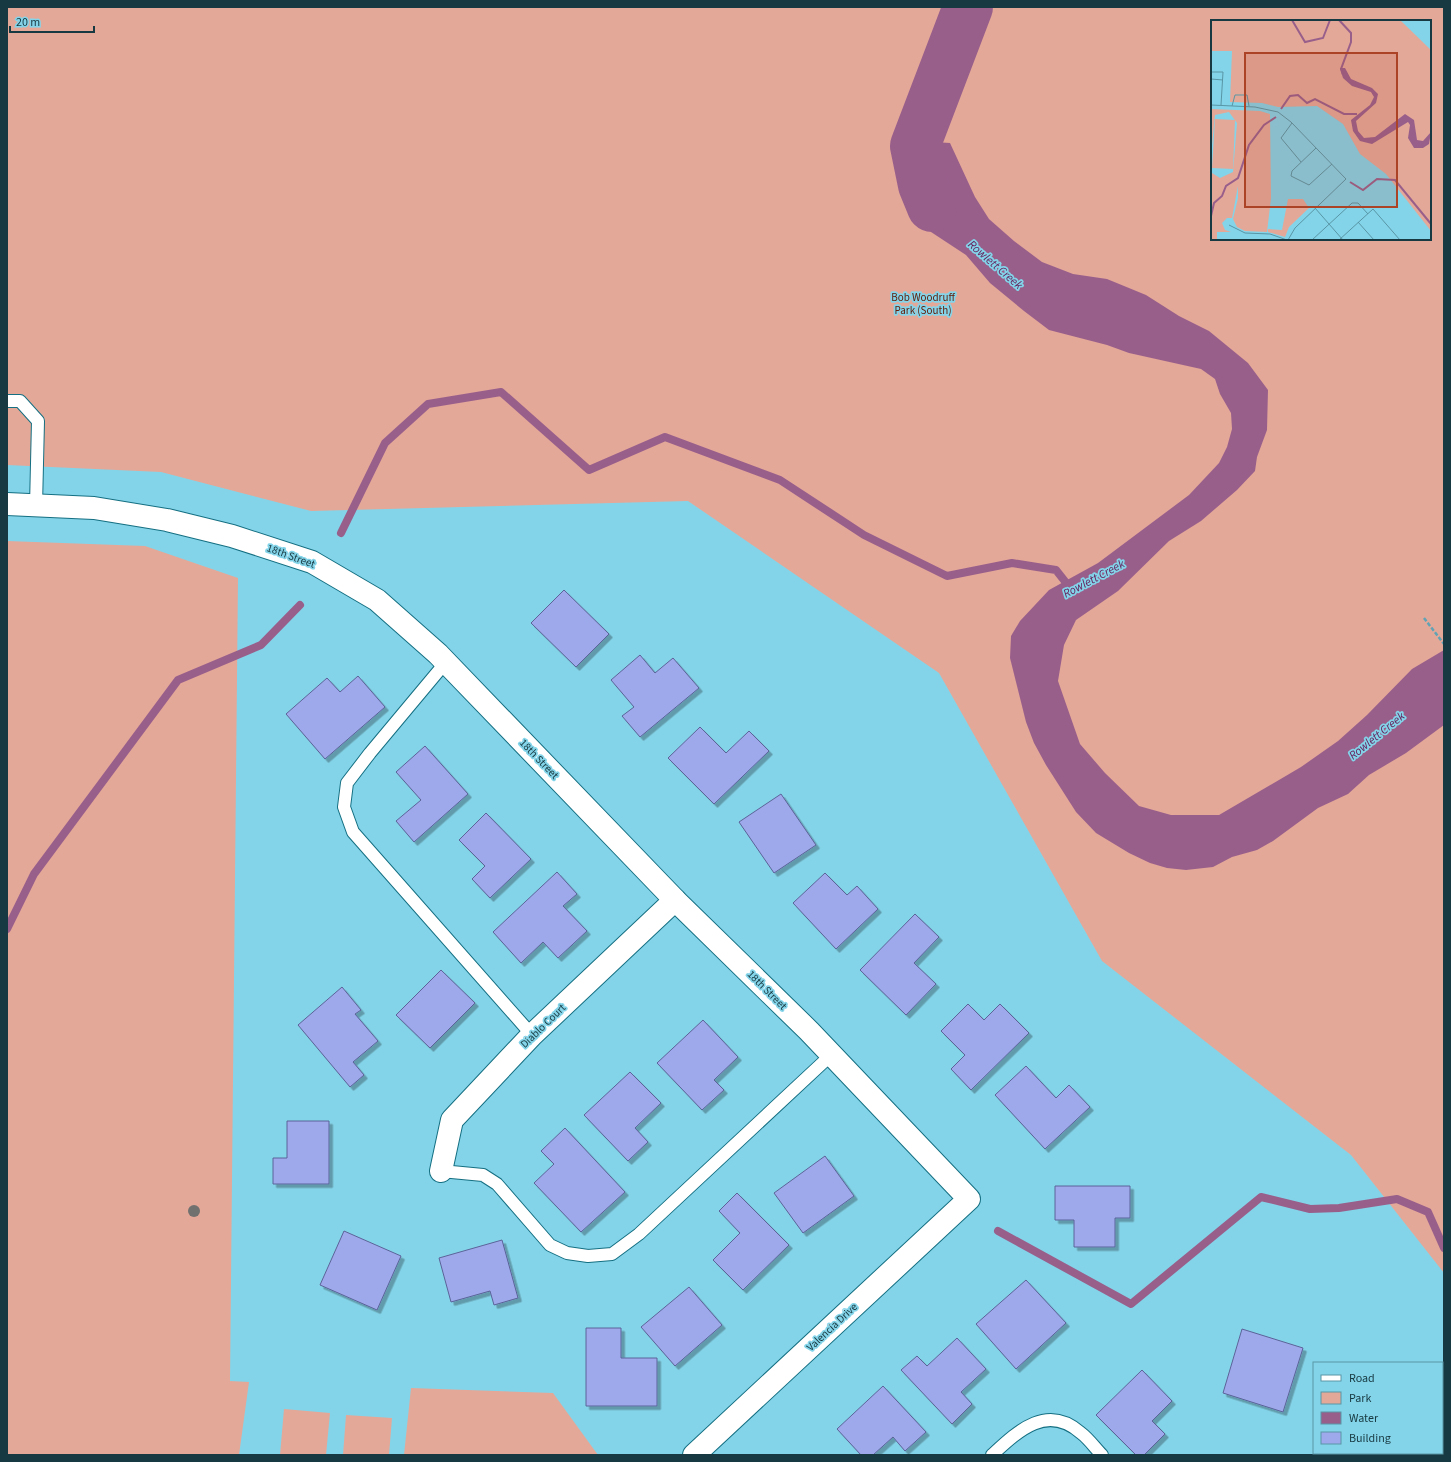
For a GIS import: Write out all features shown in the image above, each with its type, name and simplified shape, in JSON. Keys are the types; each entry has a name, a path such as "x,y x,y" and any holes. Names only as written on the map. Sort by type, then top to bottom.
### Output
{"street":[{"name":"18th Street","path":"7,504 94,508 167,520 232,536 312,562 377,600 446,662 675,900 831,1055 969,1199"},
{"name":"Diablo Court","path":"441,1171 452,1120 532,1035 675,900"},
{"name":"Valencia Drive","path":"694,1455 969,1199"}],"lane":[{"path":"7,401 20,401 38,421 36,506"},
{"path":"446,662 370,753 348,784 344,807 353,832 532,1035"},
{"path":"441,1171 483,1175 497,1184 550,1245 567,1253 588,1256 612,1254 639,1234 831,1055"},
{"path":"992,1455 1025,1427 1043,1419 1067,1423 1081,1432 1102,1455"}],"path":[{"path":"1424,618 1444,644"}],"green space":[{"name":"Bob Woodruff Park (South)","path":"7,7 1444,7 1444,1273 1351,1155 1102,961 939,673 688,501 311,511 161,472 7,465"},
{"path":"7,541 145,546 238,578 230,1381 249,1382 239,1455 7,1455"},
{"path":"411,1388 553,1393 598,1455 404,1455"},
{"path":"284,1409 330,1413 326,1455 280,1455"},
{"path":"346,1415 392,1418 389,1455 343,1455"}],"water":[{"path":"902,140 950,143 975,197 989,219 1014,241 1042,262 1073,274 1107,279 1146,295 1179,316 1209,331 1248,363 1268,390 1267,430 1257,457 1255,471 1237,490 1201,521 1169,541 1118,591 1076,620 1064,645 1058,681 1080,744 1105,773 1139,806 1171,815 1219,815 1301,767 1338,741 1367,715 1412,669 1444,650 1444,725 1406,753 1369,775 1348,794 1318,808 1273,841 1257,850 1232,857 1213,867 1186,870 1167,868 1150,863 1129,853 1096,833 1076,812 1046,765 1034,743 1026,722 1010,658 1011,636 1020,621 1049,590 1098,563 1189,495 1219,463 1227,447 1232,429 1231,413 1220,394 1215,379 1201,369 1129,353 1107,345 1049,330 990,283 966,255 931,232 909,199"}],"building":[{"path":"564,590 609,634 576,667 531,623"},
{"path":"640,655 655,673 673,658 699,688 640,737 622,716 634,707 611,680"},
{"path":"358,676 385,707 325,759 286,714 327,678 340,692"},
{"path":"700,727 726,753 749,731 769,751 714,804 668,758"},
{"path":"425,746 468,794 414,842 396,821 421,800 396,772"},
{"path":"781,794 816,845 774,873 739,822"},
{"path":"486,813 531,859 490,898 472,879 485,866 459,840"},
{"path":"557,872 577,894 563,906 587,931 558,958 543,942 521,963 493,932"},
{"path":"825,873 847,895 857,886 878,909 836,949 793,903"},
{"path":"915,914 939,937 914,963 936,984 906,1015 860,970"},
{"path":"441,970 475,1003 430,1048 396,1015"},
{"path":"342,987 361,1010 355,1014 378,1041 353,1062 364,1075 350,1087 298,1025"},
{"path":"968,1004 984,1020 1000,1004 1029,1033 971,1090 951,1069 965,1055 941,1031"},
{"path":"703,1020 738,1057 714,1080 724,1090 702,1110 657,1063"},
{"path":"1026,1066 1056,1098 1069,1085 1090,1107 1045,1149 995,1095"},
{"path":"630,1072 661,1103 635,1128 648,1142 628,1161 584,1115"},
{"path":"287,1121 329,1121 329,1184 273,1184 273,1158 287,1158"},
{"path":"565,1128 625,1192 581,1232 534,1183 554,1164 541,1151"},
{"path":"825,1156 854,1196 803,1233 774,1193"},
{"path":"1055,1186 1130,1186 1130,1218 1115,1218 1115,1247 1074,1247 1074,1220 1055,1220"},
{"path":"737,1193 789,1245 743,1290 713,1260 740,1233 719,1211"},
{"path":"344,1231 401,1256 377,1310 320,1285"},
{"path":"502,1240 518,1298 494,1305 490,1291 451,1302 439,1258"},
{"path":"1026,1280 1066,1323 1016,1369 976,1324"},
{"path":"689,1287 722,1325 675,1366 641,1327"},
{"path":"586,1328 621,1328 621,1358 657,1358 657,1406 586,1406"},
{"path":"1242,1329 1303,1348 1283,1412 1223,1393"},
{"path":"957,1338 986,1369 961,1392 972,1404 952,1424 901,1370 917,1356 927,1366"},
{"path":"1142,1370 1172,1401 1152,1421 1165,1434 1144,1455 1136,1455 1096,1415"},
{"path":"883,1386 926,1432 905,1451 893,1437 873,1455 861,1455 837,1429"},
{"path":"1333,1454 1373,1454 1372,1455 1332,1455"}],"waterway":[{"name":"Rowlett Creek","path":"932,207 923,185 915,146 968,7"},
{"path":"341,533 385,443 428,404 501,392 589,470 665,437 780,480 864,535 947,576 1012,563 1056,570 1071,589"},
{"path":"7,929 34,874 178,680 261,645 300,605"},
{"path":"998,1231 1131,1304 1261,1197 1310,1209 1339,1208 1397,1199 1428,1212 1444,1248"}]}
